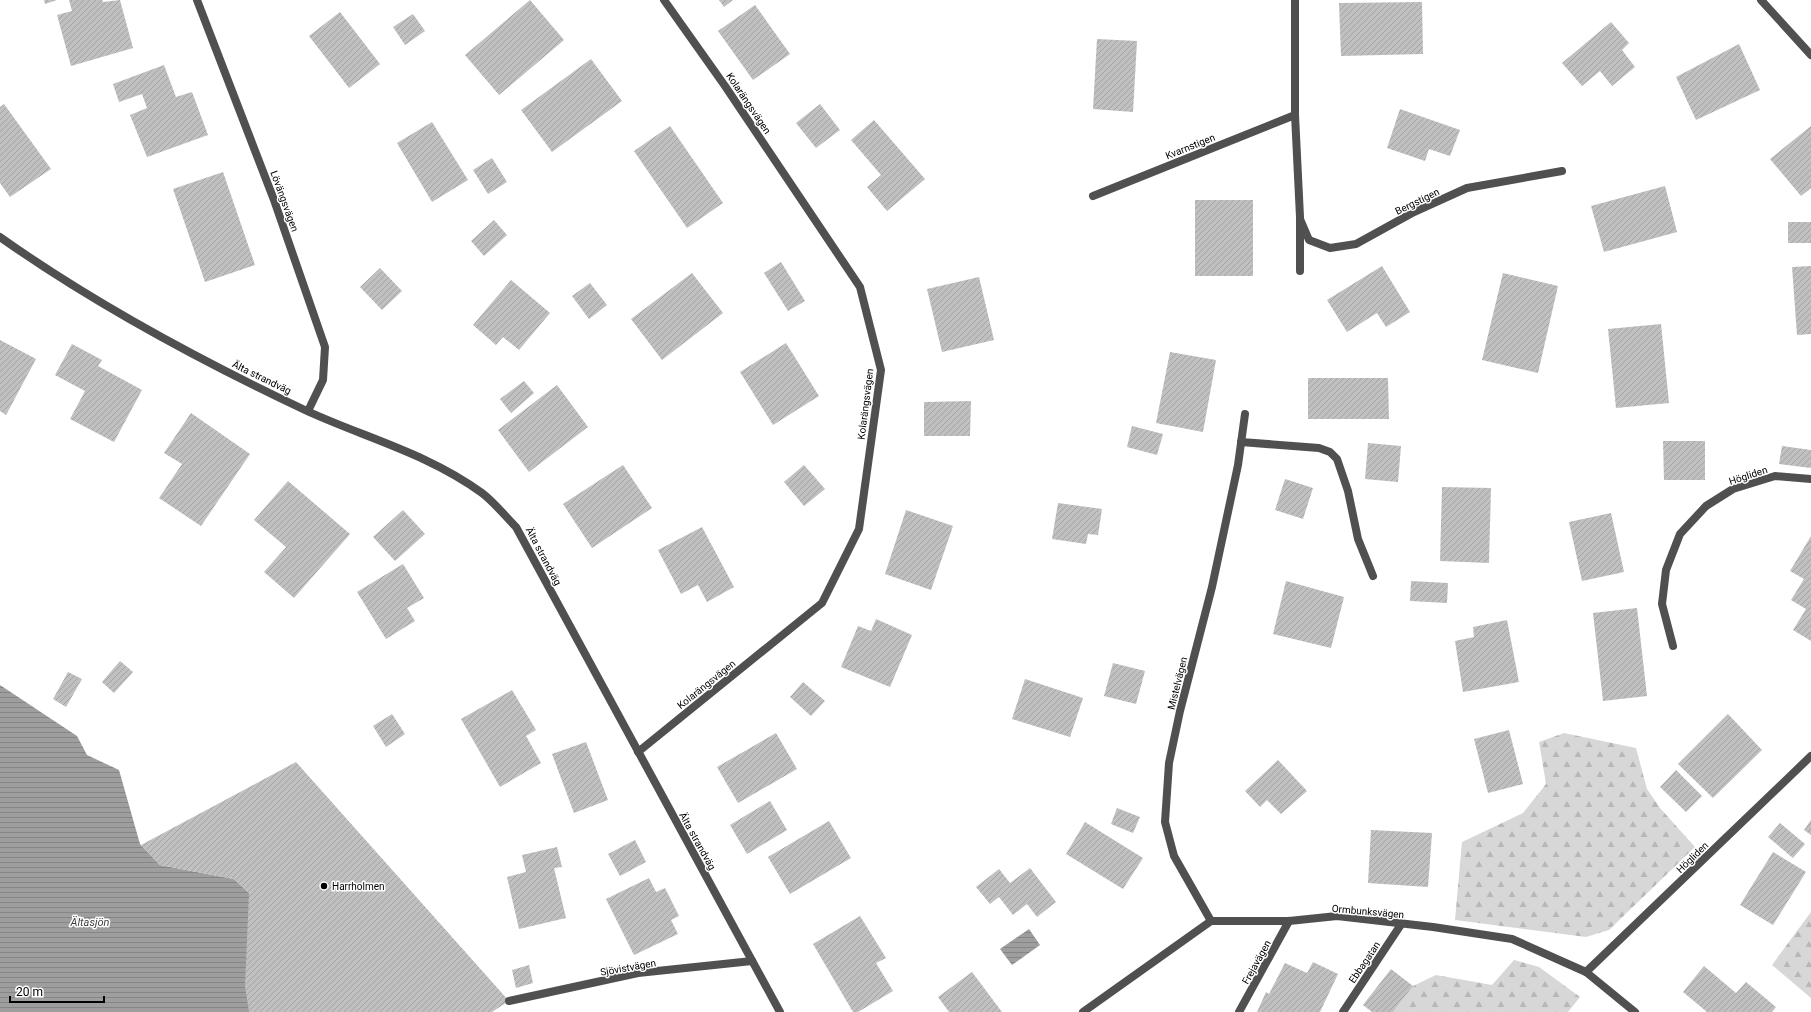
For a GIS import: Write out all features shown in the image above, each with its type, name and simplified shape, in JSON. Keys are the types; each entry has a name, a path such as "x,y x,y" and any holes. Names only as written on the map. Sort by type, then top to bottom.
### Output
{"street":[{"name":"Lövängsvägen","path":"197,0 274,200 325,347 323,380 308,411"},
{"name":"Kolarängsvägen","path":"638,752 822,603 859,529 881,370 860,287 725,86 664,0"},
{"name":"Bergstigen","path":"1295,0 1295,115 1300,217 1300,271"},
{"path":"1760,0 1811,56"},
{"name":"Kvarnstigen","path":"1093,196 1295,115"},
{"name":"Bergstigen","path":"1300,217 1309,240 1330,248 1356,244 1414,212 1467,188 1562,171"},
{"name":"Älta strandväg","path":"0,237 48,271 191,353 308,411 426,460 482,494 516,527 780,1012"},
{"name":"Mistelvägen","path":"1211,921 1174,856 1165,822 1169,762 1180,711 1212,587 1241,442 1245,414"},
{"path":"1241,442 1320,448 1330,452 1337,459 1343,475 1358,539 1373,576"},
{"name":"Högliden","path":"1673,646 1662,604 1666,570 1680,534 1706,506 1733,488 1775,476 1811,478"},
{"name":"Högliden","path":"1586,972 1811,756"},
{"name":"Ormbunksvägen","path":"1211,921 1290,921 1336,916 1402,923 1512,939 1586,972 1635,1012"},
{"path":"1083,1012 1211,921"},
{"name":"Frejavägen","path":"1239,1012 1290,921"},
{"name":"Ebbagatan","path":"1343,1012 1402,923"},
{"name":"Sjövistvägen","path":"509,1001 638,974 752,961"}],"green space":[{"path":"1564,733 1636,748 1647,789 1660,808 1695,847 1609,930 1586,937 1455,920 1462,842 1523,813 1546,784 1539,742"},
{"path":"1811,912 1811,998 1772,965"},
{"path":"1514,960 1539,967 1580,997 1568,1012 1393,1012 1413,986 1436,975 1492,985"}],"water":[{"name":"Ältasjön","path":"0,685 77,736 87,755 119,770 140,844 160,865 234,879 249,893 249,1012 0,1012"},
{"path":"1029,929 1040,945 1012,965 1000,949"}],"building":[{"path":"44,0 57,0 45,4"},
{"path":"69,0 102,0 103,2 120,0 133,48 71,66 57,15 72,11"},
{"path":"530,0 564,40 499,95 465,55"},
{"path":"719,0 733,0 724,7"},
{"path":"1422,2 1423,54 1341,56 1339,3"},
{"path":"755,5 790,54 753,80 718,31"},
{"path":"340,12 380,64 349,88 309,36"},
{"path":"413,14 425,31 405,45 393,27"},
{"path":"1611,22 1629,43 1622,50 1635,67 1612,86 1600,71 1582,86 1562,63"},
{"path":"1097,39 1137,41 1133,112 1093,109"},
{"path":"1739,44 1760,90 1696,120 1676,77"},
{"path":"591,59 622,101 552,152 521,110"},
{"path":"164,65 176,97 192,92 208,135 147,157 130,115 147,108 142,94 119,102 113,84"},
{"path":"4,104 51,169 10,197 0,183 0,107"},
{"path":"820,104 840,130 816,148 796,123"},
{"path":"1400,109 1460,130 1450,156 1429,149 1425,161 1387,148"},
{"path":"874,120 925,179 887,211 867,187 881,175 851,140"},
{"path":"432,122 468,180 432,202 397,143"},
{"path":"670,126 723,203 687,228 634,151"},
{"path":"1811,126 1811,188 1801,196 1770,159"},
{"path":"492,158 507,182 488,194 473,170"},
{"path":"223,172 255,265 205,282 173,189"},
{"path":"1665,186 1677,232 1604,252 1591,206"},
{"path":"1195,200 1253,200 1253,276 1195,276"},
{"path":"494,220 507,235 484,256 471,241"},
{"path":"1788,222 1811,222 1811,243 1788,243"},
{"path":"781,262 805,301 788,311 764,273"},
{"path":"1382,266 1410,312 1386,327 1377,313 1347,332 1327,300"},
{"path":"1811,266 1811,334 1797,335 1792,267"},
{"path":"380,268 402,291 382,310 360,287"},
{"path":"692,273 723,313 662,360 631,319"},
{"path":"1503,273 1558,286 1538,373 1482,360"},
{"path":"979,277 994,340 942,352 927,289"},
{"path":"511,280 550,313 519,350 503,337 496,345 473,325"},
{"path":"590,283 607,305 589,319 572,296"},
{"path":"1661,324 1669,403 1616,408 1608,329"},
{"path":"0,340 36,359 6,415 0,411"},
{"path":"786,343 819,396 773,425 740,372"},
{"path":"72,344 102,360 98,366 142,390 114,442 70,419 85,391 55,375"},
{"path":"1170,352 1216,360 1203,432 1156,423"},
{"path":"1308,378 1388,378 1389,419 1308,419"},
{"path":"524,381 534,393 511,413 500,399"},
{"path":"557,385 588,427 529,472 498,430"},
{"path":"971,401 970,436 924,436 924,402"},
{"path":"191,413 250,454 201,526 159,498 182,464 164,453"},
{"path":"1132,426 1163,434 1157,455 1127,447"},
{"path":"1663,441 1705,441 1705,480 1664,480"},
{"path":"1368,443 1401,446 1398,482 1365,479"},
{"path":"1782,446 1811,450 1811,468 1779,464"},
{"path":"623,465 652,508 592,548 563,504"},
{"path":"804,465 825,489 804,506 784,482"},
{"path":"1285,479 1313,488 1303,519 1275,510"},
{"path":"288,481 350,534 294,598 264,572 286,547 254,520"},
{"path":"1442,487 1491,488 1489,563 1440,561"},
{"path":"1058,503 1102,509 1098,535 1088,534 1086,544 1052,539"},
{"path":"403,510 425,534 395,561 373,537"},
{"path":"906,510 953,526 931,590 885,574"},
{"path":"1611,513 1624,572 1582,581 1569,522"},
{"path":"702,527 734,587 707,602 698,585 681,594 658,550"},
{"path":"1811,536 1811,641 1793,630 1806,609 1791,600 1804,579 1790,571"},
{"path":"403,564 424,598 407,608 415,621 386,639 357,592"},
{"path":"1286,581 1344,597 1331,648 1273,634"},
{"path":"1411,581 1448,583 1447,603 1410,601"},
{"path":"1637,608 1647,696 1603,701 1593,613"},
{"path":"876,619 912,635 890,687 841,667 858,626 871,631"},
{"path":"1507,620 1519,682 1463,692 1455,641 1474,637 1473,627"},
{"path":"120,661 133,672 114,693 102,682"},
{"path":"1113,663 1145,671 1136,704 1104,696"},
{"path":"68,672 82,679 66,707 53,699"},
{"path":"1025,679 1083,698 1070,737 1012,719"},
{"path":"803,682 825,701 811,716 790,697"},
{"path":"512,690 536,730 526,736 541,763 500,787 461,719"},
{"path":"392,714 405,734 386,747 373,726"},
{"path":"1728,714 1762,750 1713,798 1678,764"},
{"path":"1509,730 1523,784 1488,793 1474,739"},
{"path":"776,733 797,769 738,803 717,767"},
{"path":"586,742 608,800 574,813 552,754"},
{"path":"1278,760 1307,791 1281,814 1267,800 1260,807 1245,791"},
{"name":"Harrholmen","path":"296,762 509,1001 492,1012 249,1012 245,986 249,893 234,879 160,865 141,845"},
{"path":"1676,770 1702,796 1686,812 1660,787"},
{"path":"770,801 787,830 747,854 730,825"},
{"path":"1117,808 1140,817 1133,833 1111,824"},
{"path":"1811,820 1811,835 1804,830"},
{"path":"829,821 851,858 790,894 768,857"},
{"path":"1085,822 1143,858 1123,889 1066,854"},
{"path":"1780,823 1805,844 1793,858 1768,837"},
{"path":"1371,830 1432,833 1428,887 1368,883"},
{"path":"635,840 646,862 620,876 608,854"},
{"path":"557,847 562,867 554,868 566,918 519,929 507,877 526,872 522,855"},
{"path":"1773,852 1806,872 1773,925 1740,905"},
{"path":"1030,868 1056,902 1037,917 1027,904 1013,915 999,897 990,904 976,887 999,869 1010,883"},
{"path":"649,878 656,892 665,888 679,916 671,920 678,934 634,955 606,899"},
{"path":"860,916 886,958 876,963 893,991 858,1012 853,1012 813,944"},
{"path":"1313,962 1338,974 1320,1012 1257,1012 1266,992 1269,994 1285,963 1307,973"},
{"path":"529,965 533,983 516,988 512,970"},
{"path":"1704,966 1736,993 1746,982 1776,1007 1772,1012 1707,1012 1683,992"},
{"path":"1391,969 1413,986 1393,1012 1372,1012 1363,1005"},
{"path":"972,972 1002,1012 949,1012 938,997"}],"place":[{"name":"Harrholmen","path":"324,886"}]}
